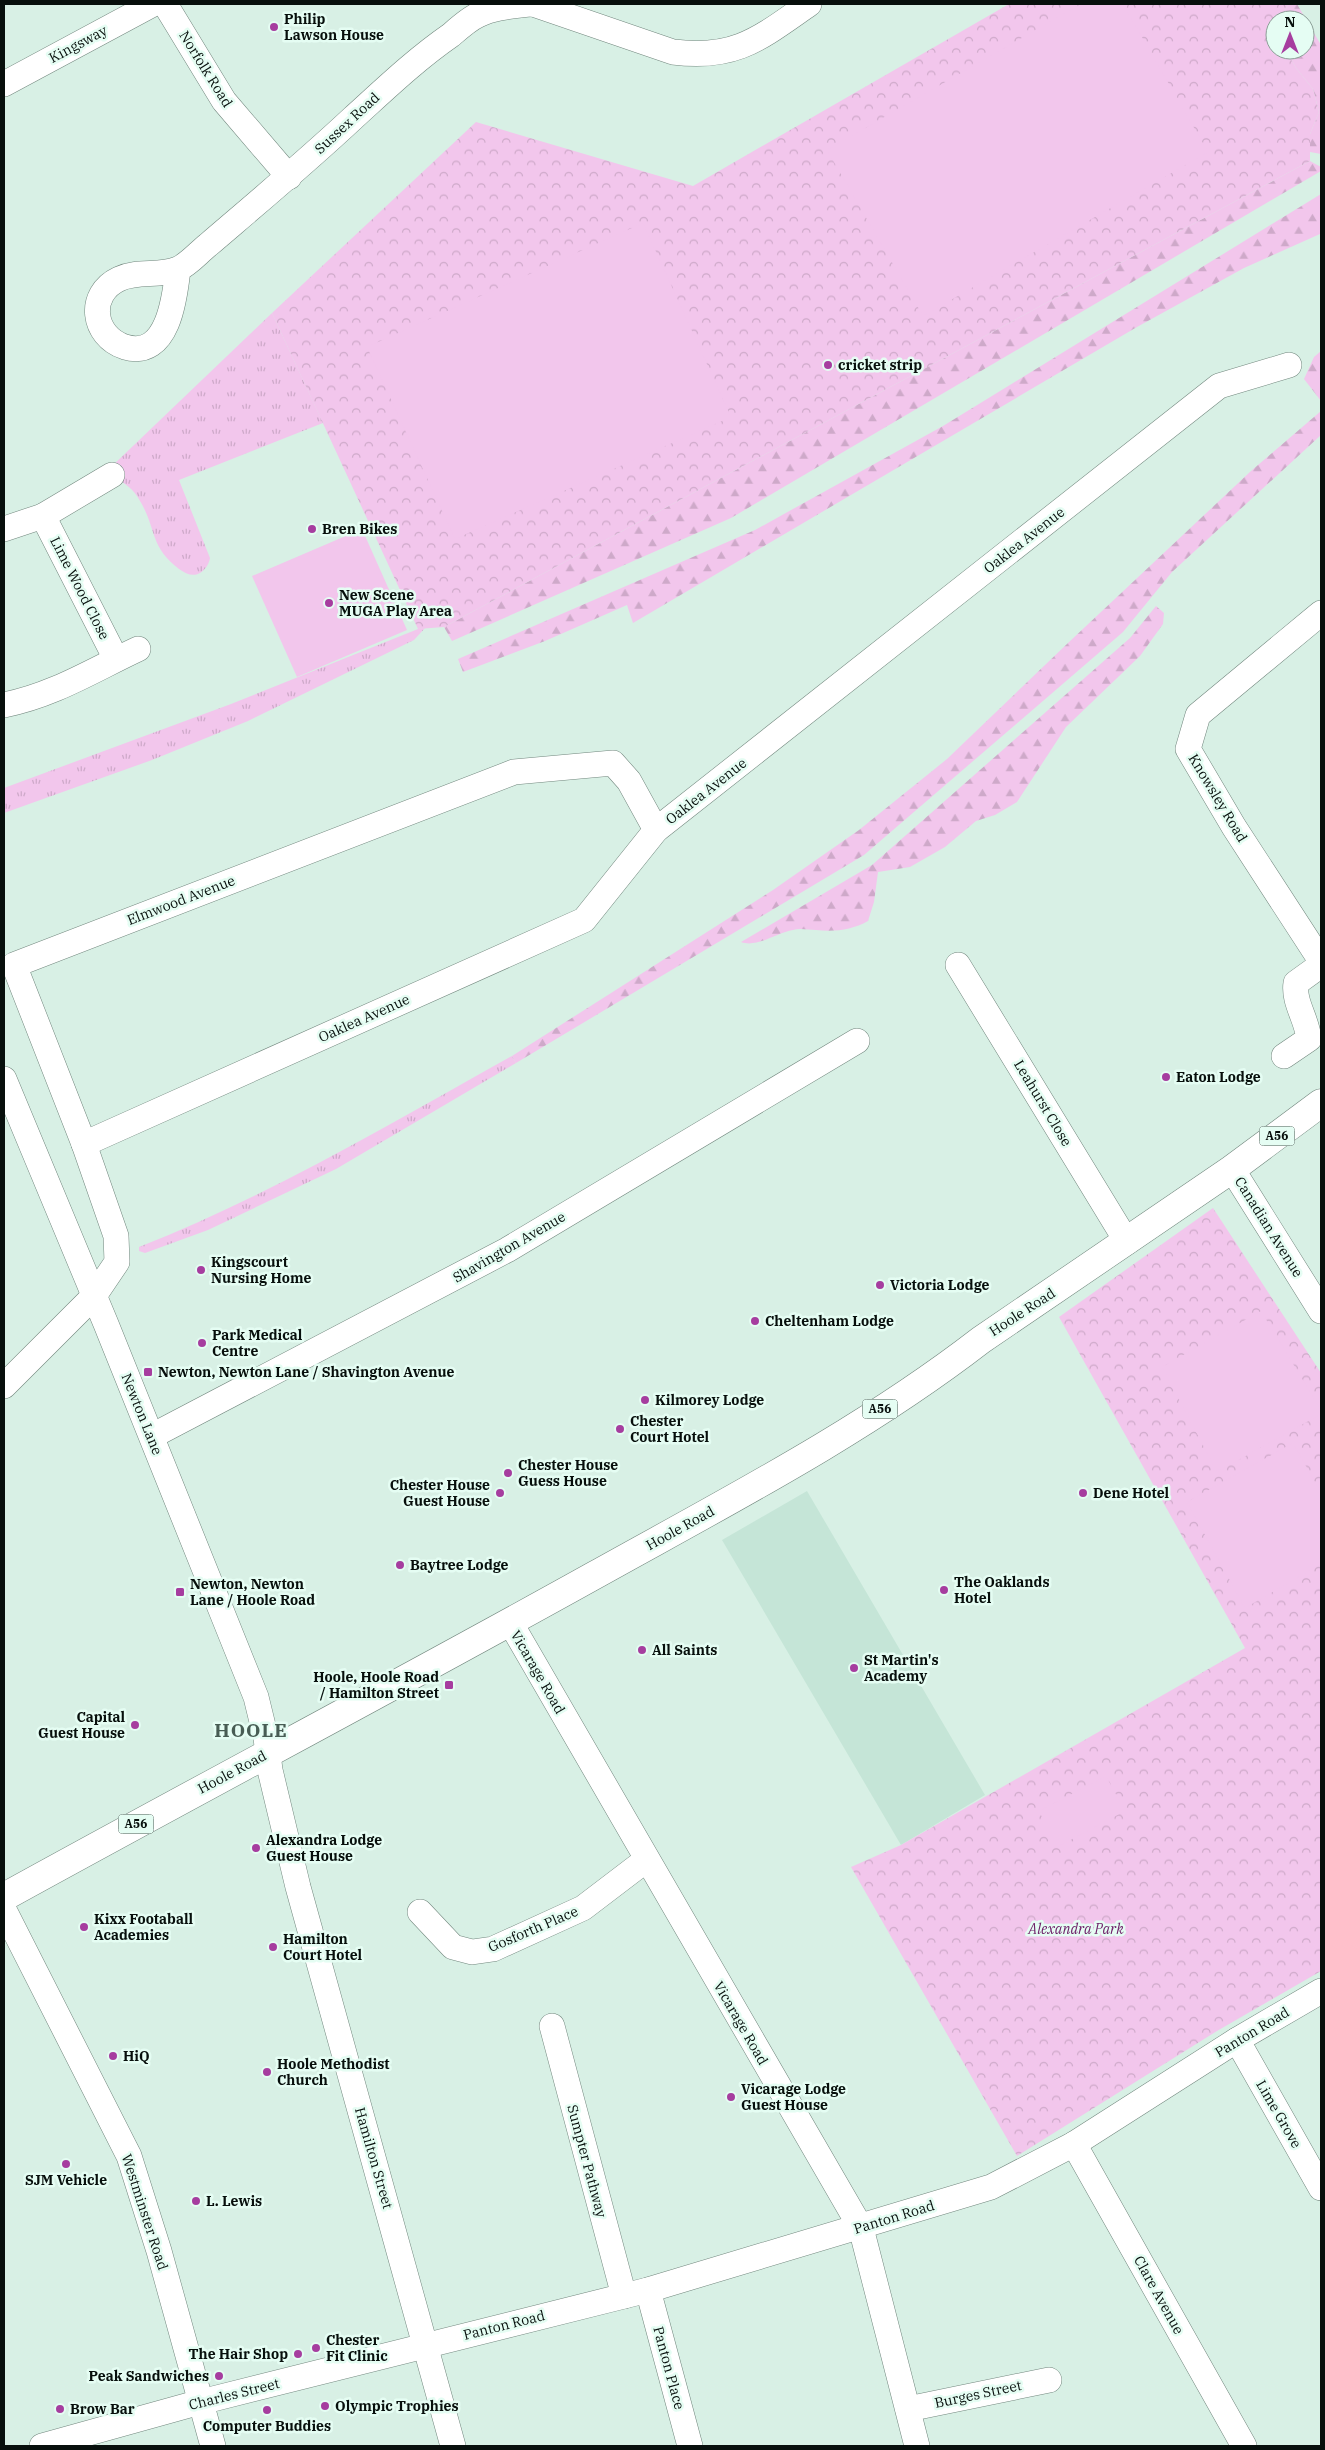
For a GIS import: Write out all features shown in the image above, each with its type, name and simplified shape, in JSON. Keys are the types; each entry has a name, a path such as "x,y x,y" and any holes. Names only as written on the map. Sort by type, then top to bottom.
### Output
{"highway":[{"name":"Hoole Road","path":"4,1897 510,1622 740,1494 863,1420 1127,1242 1232,1169 1321,1103"}],"street":[{"name":"Kingsway","path":"4,84 153,4"},
{"name":"Norfolk Road","path":"165,4 224,102 289,177"},
{"name":"Sussex Road","path":"178,269 289,177 418,57 478,15 505,7 532,4 673,52 696,55 724,52 754,42 809,4"},
{"name":"Oaklea Avenue","path":"84,1144 584,920 656,830 1219,386 1290,365"},
{"path":"4,529 43,516 112,475"},
{"name":"Lime Wood Close","path":"4,704 23,701 73,683 127,654 43,516"},
{"name":"Knowsley Road","path":"1321,613 1198,715 1188,749 1234,827 1321,963"},
{"name":"Elmwood Avenue","path":"4,1386 94,1296 117,1262 116,1236 84,1144 14,964 514,772 613,764 629,781 656,830"},
{"path":"1284,1056 1309,1039 1308,1025 1294,994 1296,982 1321,963"},
{"name":"Leahurst Close","path":"958,965 1127,1242"},
{"name":"Shavington Avenue","path":"152,1436 507,1250 857,1041"},
{"name":"Newton Lane","path":"4,1079 152,1436 207,1580 256,1697 268,1753"},
{"name":"Canadian Avenue","path":"1232,1169 1321,1311"},
{"name":"Vicarage Road","path":"510,1622 646,1860 861,2228 883,2321 917,2446"},
{"name":"Hamilton Street","path":"268,1753 298,1888 453,2446"},
{"name":"Gosforth Place","path":"420,1912 453,1947 472,1952 493,1950 583,1908 646,1860"},
{"name":"Westminster Road","path":"4,1910 129,2156 159,2251 213,2446"},
{"name":"Panton Road","path":"426,2345 648,2290 861,2228 991,2187 1074,2144 1237,2040 1321,1991"},
{"name":"Sumpter Pathway","path":"552,2026 624,2296"},
{"name":"Lime Grove","path":"1237,2040 1321,2188"},
{"name":"Clare Avenue","path":"1074,2144 1244,2446"},
{"name":"Panton Place","path":"648,2290 690,2446"},
{"name":"Charles Street","path":"42,2446 201,2402 426,2345"},
{"name":"Burges Street","path":"908,2409 1049,2380"}],"shaded area":[{"name":"St Martin's Academy","path":"807,1491 985,1795 901,1845 722,1540"}],"green space":[{"path":"1009,4 1288,4 1285,10 1265,10 1265,60 1292,60 1313,89 1319,112 1310,134 1310,161 444,627 418,629 272,313 476,122 693,186"},
{"path":"1081,4 1123,4 1208,152 923,316 827,150"},
{"path":"1288,4 1297,4 1301,10 1285,10"},
{"path":"1315,35 1321,45 1321,154 1310,152 1310,134 1319,112 1313,89 1292,60 1315,60"},
{"path":"1310,161 1321,167 1321,171 731,518 452,641 444,627"},
{"path":"1321,194 1321,236 1320,234 1244,268 1137,327 633,623 627,605 545,641 463,672 458,659 755,530 943,426"},
{"path":"643,223 731,417 455,539 367,347"},
{"path":"272,313 323,423 179,480 210,558 207,566 202,571 195,575 190,574 179,569 169,561 158,545 138,497 128,486 112,475 110,468"},
{"path":"1321,351 1321,401 1304,379 1314,357"},
{"path":"1321,411 1321,435 1172,572 1123,632 864,855 516,1063 512,1056 773,890 859,830 947,759 1251,471"},
{"name":"New Scene MUGA Play Area","path":"362,529 407,630 297,677 252,576"},
{"path":"1156,606 1164,613 1163,624 1140,656 1066,727 1017,802 995,815 976,821 945,847 910,867 878,872 874,902 868,921 843,930 796,929 760,942 741,942 872,865 1130,638"},
{"path":"425,628 414,640 248,721 152,760 4,813 4,788 231,704 418,629"},
{"path":"512,1056 516,1063 336,1169 208,1230 145,1253 139,1251 139,1247 235,1205 328,1158"},
{"name":"Alexandra Park","path":"1213,1208 1321,1373 1321,1971 1217,2031 1017,2156 851,1867 901,1845 1245,1648 1059,1317"},
{"path":"1261,1311 1321,1410 1321,1414 1217,1472 1162,1367"},
{"path":"1293,1443 1321,1493 1321,1564 1245,1608 1187,1502"},
{"path":"1106,1776 1125,1811 1057,1847 1039,1811"}],"place":[{"name":"Philip Lawson House","path":"274,27"},
{"name":"cricket strip","path":"828,365"},
{"name":"Bren Bikes","path":"312,529"},
{"name":"New Scene MUGA Play Area","path":"329,603"},
{"name":"Eaton Lodge","path":"1166,1077"},
{"name":"Kingscourt Nursing Home","path":"201,1270"},
{"name":"Victoria Lodge","path":"880,1285"},
{"name":"Cheltenham Lodge","path":"755,1321"},
{"name":"Park Medical Centre","path":"202,1343"},
{"name":"Newton, Newton Lane / Shavington Avenue","path":"148,1372"},
{"name":"Kilmorey Lodge","path":"645,1400"},
{"name":"Chester Court Hotel","path":"620,1429"},
{"name":"Chester House Guess House","path":"508,1473"},
{"name":"Chester House Guest House","path":"500,1493"},
{"name":"Dene Hotel","path":"1083,1493"},
{"name":"Baytree Lodge","path":"400,1565"},
{"name":"The Oaklands Hotel","path":"944,1590"},
{"name":"Newton, Newton Lane / Hoole Road","path":"180,1592"},
{"name":"All Saints","path":"642,1650"},
{"name":"St Martin's Academy","path":"854,1668"},
{"name":"Hoole, Hoole Road / Hamilton Street","path":"449,1685"},
{"name":"Capital Guest House","path":"135,1725"},
{"name":"Alexandra Lodge Guest House","path":"256,1848"},
{"name":"Kixx Footaball Academies","path":"84,1927"},
{"name":"Hamilton Court Hotel","path":"273,1947"},
{"name":"HiQ","path":"113,2056"},
{"name":"Hoole Methodist Church","path":"267,2072"},
{"name":"Vicarage Lodge Guest House","path":"731,2097"},
{"name":"SJM Vehicle","path":"66,2164"},
{"name":"L. Lewis","path":"196,2201"},
{"name":"Chester Fit Clinic","path":"316,2348"},
{"name":"The Hair Shop","path":"298,2354"},
{"name":"Peak Sandwiches","path":"219,2376"},
{"name":"Olympic Trophies","path":"325,2406"},
{"name":"Brow Bar","path":"60,2409"},
{"name":"Computer Buddies","path":"267,2410"}],"district":[{"name":"HOOLE","path":"251,1730"}]}
